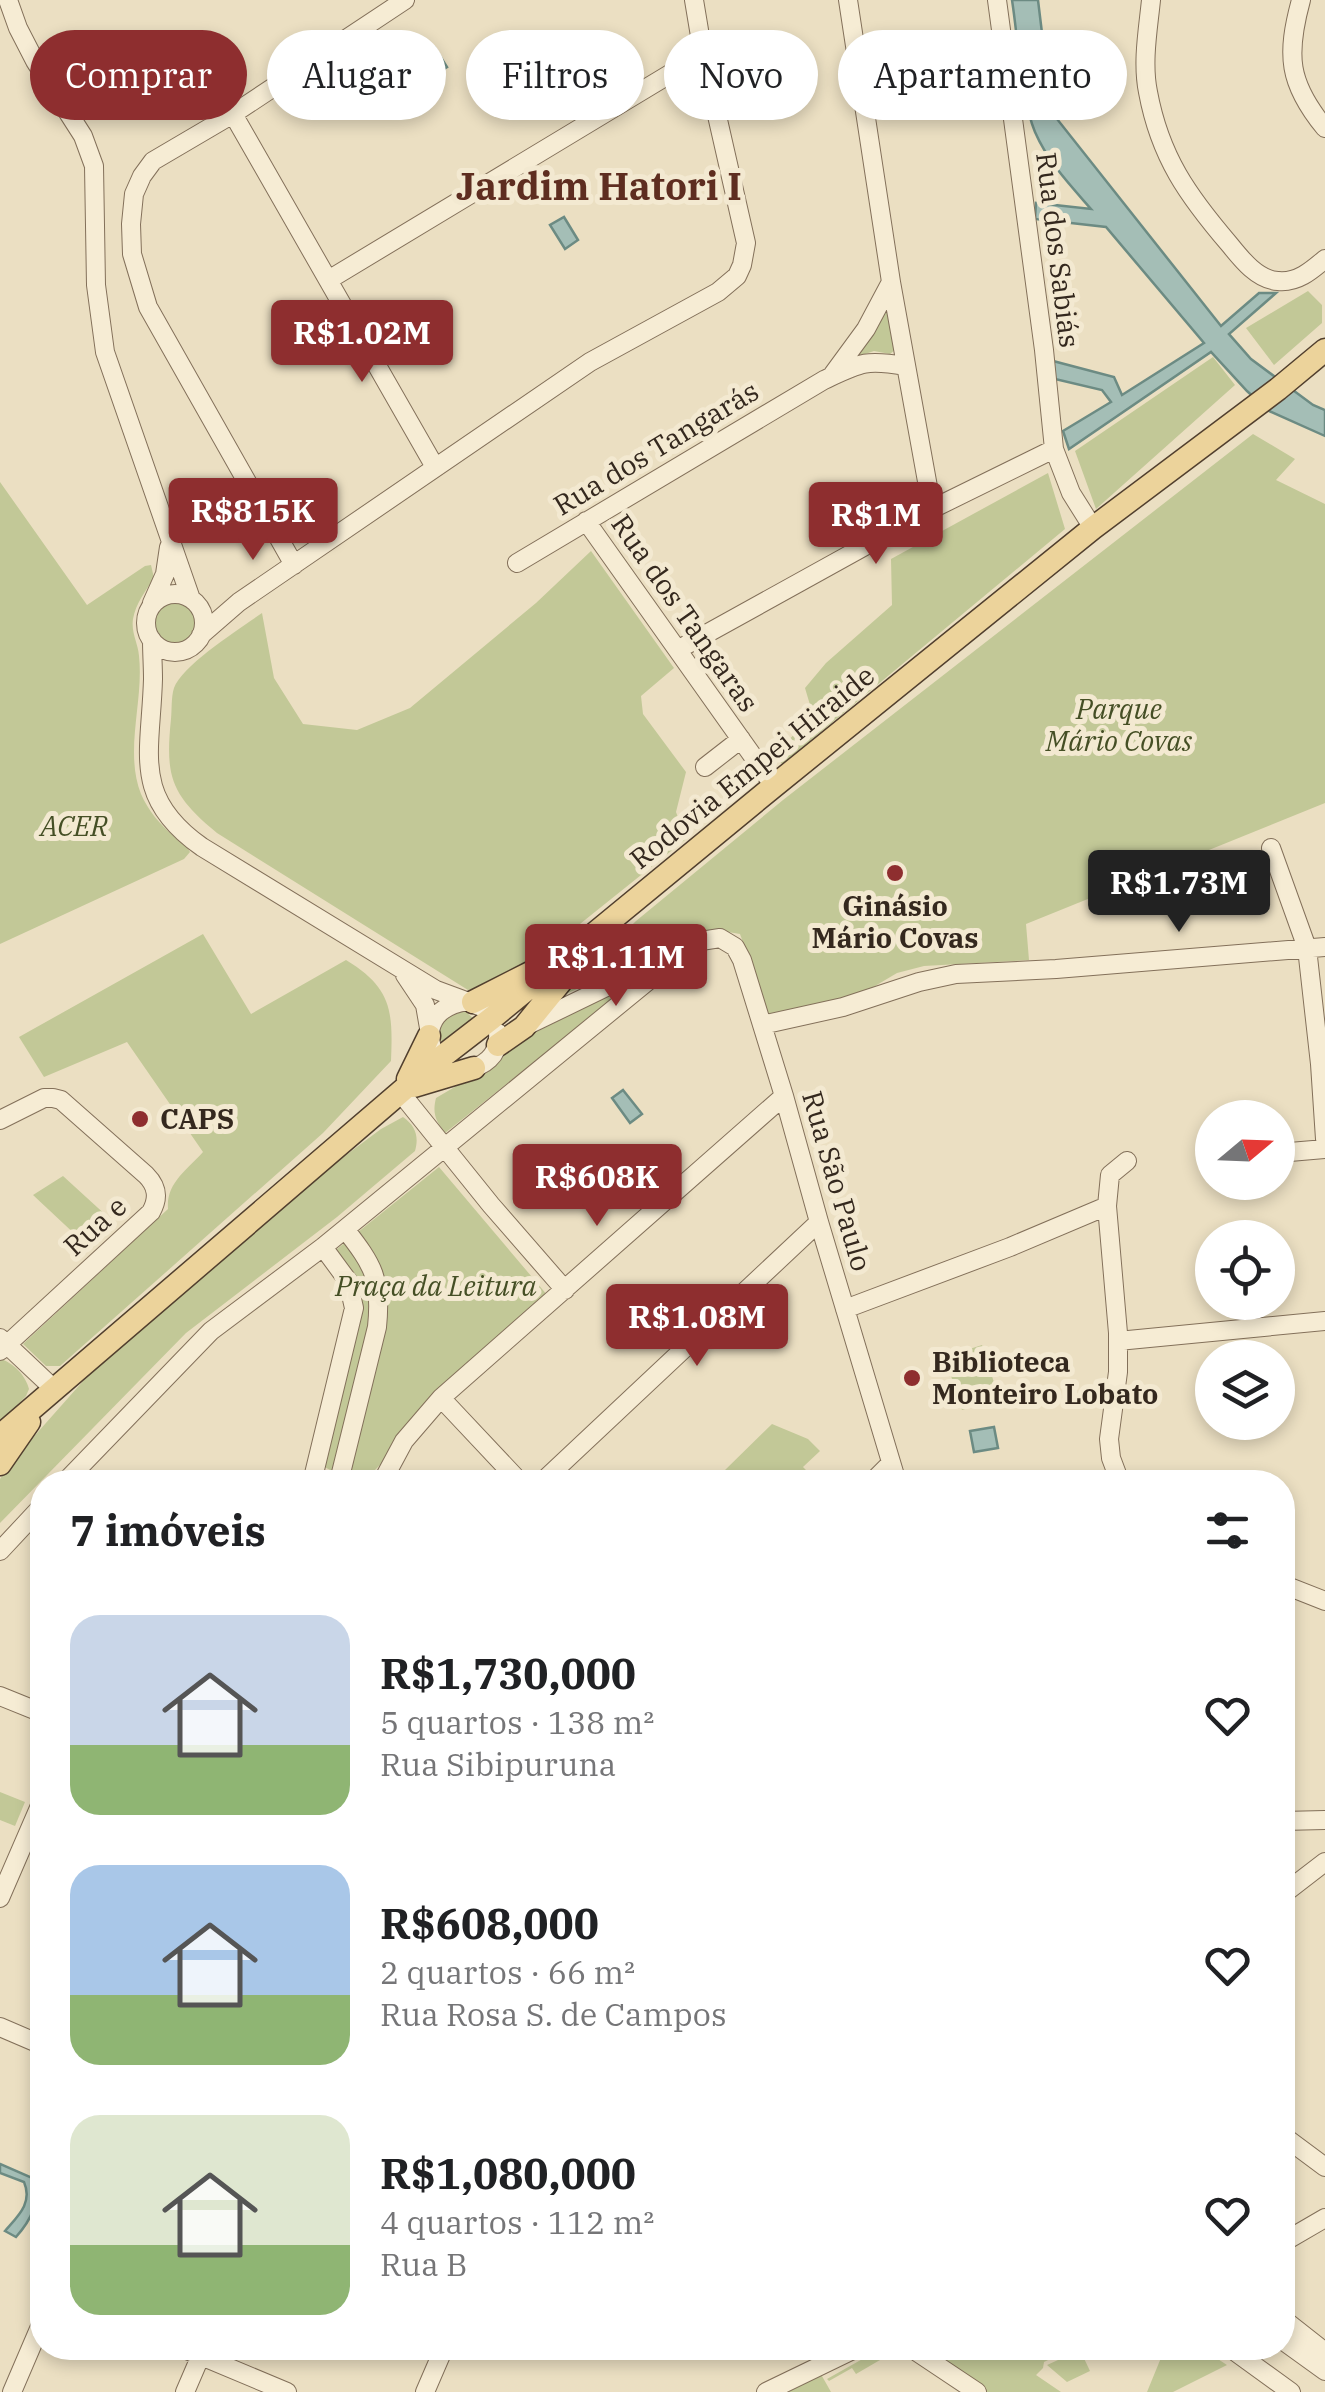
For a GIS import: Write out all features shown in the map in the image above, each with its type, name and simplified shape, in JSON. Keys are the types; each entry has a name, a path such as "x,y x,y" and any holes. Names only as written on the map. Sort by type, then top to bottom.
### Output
{"main road":[{"name":"Rodovia Empei Hiraide","path":"0,1436 439,1059 1094,528 1325,350"},
{"path":"470,1002 518,981 606,925"},
{"path":"498,1045 524,1027 606,925"},
{"path":"403,1090 429,1032"},
{"path":"403,1090 474,1068"},
{"name":"Rodovia Empei Hiraide","path":"0,1464 49,1394"}],"street":[{"path":"8,0 30,50"},
{"path":"247,105 405,0"},
{"path":"694,0 699,30"},
{"path":"848,0 891,282 932,509"},
{"name":"Rua dos Sabiás","path":"997,0 1054,449 1071,493 1094,528"},
{"path":"1151,0 1145,51 1146,86 1158,133 1180,181 1216,229 1259,275 1290,281 1323,264"},
{"path":"1301,0 1292,32 1294,74 1300,91 1325,128"},
{"path":"0,18 30,55"},
{"path":"330,280 664,78"},
{"path":"73,120 94,166 94,258 103,342 170,542 204,619 201,635"},
{"path":"223,120 153,162 142,176 134,194 132,254 148,307 294,565"},
{"path":"237,120 436,467"},
{"path":"153,680 239,602 604,353 706,299 737,276 746,244 718,120"},
{"name":"Rua dos Tangarás","path":"824,380 840,366 866,329 891,282"},
{"name":"Rua dos Tangarás","path":"517,564 824,380 865,362 905,366"},
{"path":"679,649 932,509 1054,449"},
{"name":"Rua dos Tangaras","path":"586,521 774,786"},
{"path":"170,542 166,574 149,609 146,625 152,640 153,680 148,770 155,794 168,816 211,852 396,963 436,990 486,1010 498,1033 493,1056 474,1068 458,1071 439,1059 430,1043 428,1016 419,995 396,963"},
{"path":"149,609 163,596 172,594 194,601 239,602"},
{"path":"152,640 168,651 188,649"},
{"path":"705,767 742,739"},
{"path":"1270,848 1316,947 1325,1139"},
{"name":"Rua São Paulo","path":"687,949 712,938 726,940 742,960 893,1470"},
{"path":"762,1024 843,1008 956,974 1316,947"},
{"path":"524,1027 687,949"},
{"path":"77,1470 211,1331 323,1247 687,949"},
{"path":"429,1032 443,1009 470,1002"},
{"path":"403,1090 491,1204 565,1290"},
{"path":"389,1470 404,1442 442,1398 784,1096"},
{"name":"Rua e","path":"0,1120 44,1098 61,1100 146,1175 156,1188 157,1198 151,1212 2,1344"},
{"path":"1295,1152 1325,1149"},
{"path":"1116,1470 1109,1439 1118,1341 1107,1206 1110,1176 1126,1162"},
{"path":"845,1309 1107,1206"},
{"path":"555,1470 819,1222"},
{"path":"344,1229 368,1258 379,1306 345,1470"},
{"path":"315,1470 354,1308 348,1282 323,1247"},
{"path":"1118,1341 1325,1321"},
{"path":"2,1344 49,1394"},
{"path":"442,1398 509,1470"},
{"path":"884,1470 891,1463"},
{"path":"0,1551 30,1519"},
{"path":"1295,1589 1325,1602"},
{"path":"0,1696 30,1708"},
{"path":"1295,1821 1325,1820"},
{"path":"0,1898 30,1829"},
{"path":"1295,1885 1325,1862"},
{"path":"0,2027 30,2039"},
{"path":"1295,2145 1325,2167"},
{"path":"1295,2235 1325,2218"},
{"path":"1295,2328 1325,2352"},
{"path":"1295,2349 1325,2371"},
{"path":"12,2392 30,2350"},
{"path":"186,2392 199,2360"},
{"path":"219,2360 287,2392"},
{"path":"425,2392 439,2360"},
{"path":"766,2392 832,2360"},
{"path":"929,2360 977,2392"},
{"path":"1247,2360 1291,2392"}],"green space":[{"path":"1308,291 1322,305 1322,323 1274,365 1246,328"},
{"path":"882,311 889,313 895,350 890,354 874,351 856,357"},
{"path":"1213,357 1235,385 1096,509 1075,451"},
{"name":"Parque Mário Covas","path":"1253,434 1295,459 1276,480 1325,504 1325,803 1026,924 1029,960 924,966 897,973 865,992 769,1016 740,934 711,931 557,998 636,921 783,800"},
{"path":"1048,473 1065,529 782,764 775,754 813,715 805,688 826,663 892,605 891,559"},
{"name":"ACER","path":"0,482 87,605 151,565 154,578 134,613 133,624 140,673 134,743 136,778 151,811 190,852 184,859 0,944"},
{"path":"591,551 674,668 641,696 643,714 686,772 676,812 686,839 500,984 468,990 217,833 190,807 174,784 169,756 174,688 200,658 262,613 274,678 303,724 357,730 410,708 536,603"},
{"path":"175,601 190,608 197,623 190,638 175,645 160,638 153,623 160,608"},
{"path":"203,934 251,1014 346,960 361,970 387,1002 391,1061 323,1133 60,1366 46,1366 23,1344 168,1209 174,1184 203,1152 127,1042 44,1077 19,1037"},
{"path":"638,979 445,1133 436,1117 436,1098 470,1078 526,1033"},
{"path":"459,1009 474,1019 442,1044 437,1034 440,1018"},
{"path":"403,1117 415,1132 415,1151 337,1217 186,1333 52,1470 30,1470 30,1492 0,1523 0,1479 100,1362 318,1176"},
{"name":"Praça da Leitura","path":"439,1167 548,1296 375,1470 330,1470 321,1465 358,1323 332,1253"},
{"path":"63,1176 109,1218 80,1239 33,1195"},
{"path":"982,1345 999,1398 962,1410 945,1357"},
{"path":"0,1359 18,1370 29,1389 0,1424"},
{"path":"772,1424 808,1439 820,1451 803,1467 806,1470 725,1470"},
{"path":"0,1792 25,1802 15,1826 0,1820"},
{"path":"861,2360 880,2360 856,2374 852,2368 827,2379"},
{"path":"918,2360 1048,2360 1036,2375 1061,2392 966,2392"},
{"path":"1058,2360 1085,2360 1090,2371 1067,2382 1047,2365"},
{"path":"1160,2360 1219,2360 1227,2365 1173,2392 1147,2392"},
{"path":"818,2369 831,2392 776,2392"}],"water":[{"path":"1012,0 1038,0 1042,30 1016,30"},
{"path":"1031,120 1058,120 1221,326 1259,293 1276,293 1229,334 1251,359 1325,410 1325,436 1269,411 1211,352 1069,449 1063,431 1111,402 1102,390 1055,379 1053,361 1114,377 1122,395 1204,343 1106,227 1035,219 1036,203 1091,209 1053,163"},
{"path":"564,217 578,240 565,249 550,225"},
{"path":"623,1090 642,1114 630,1123 612,1098"},
{"path":"994,1427 998,1448 974,1452 970,1431"},
{"path":"0,2164 30,2177 30,2217 16,2237 5,2231 23,2209 27,2196 24,2182 0,2173"}],"place":[{"name":"Ginásio Mário Covas","path":"895,873"},
{"name":"CAPS","path":"140,1119"},
{"name":"Biblioteca Monteiro Lobato","path":"912,1378"}],"district":[{"name":"Jardim Hatori I","path":"599,187"}]}
